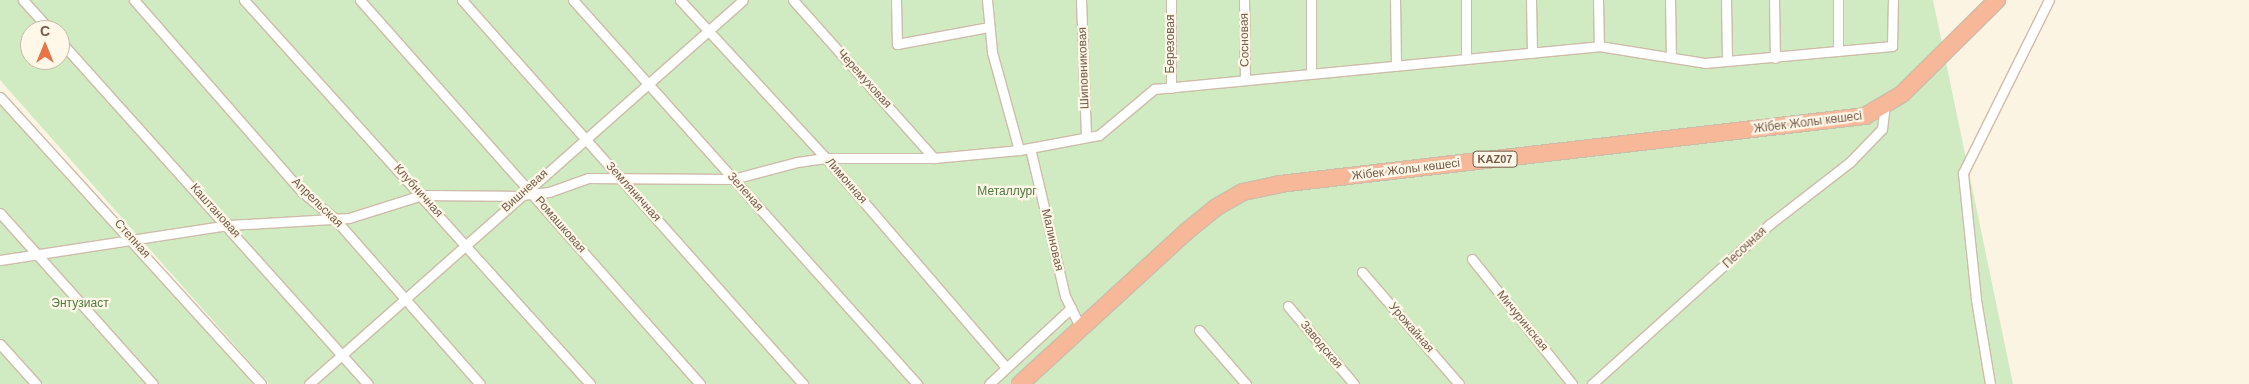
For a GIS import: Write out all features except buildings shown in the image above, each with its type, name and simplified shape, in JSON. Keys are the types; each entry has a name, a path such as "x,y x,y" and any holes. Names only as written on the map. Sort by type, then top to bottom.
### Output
{"highway":[{"name":"Жібек Жолы көшесі","path":"1020,384 1187,230 1215,208 1244,192 1280,184 1865,116 1885,106 1902,94 1997,0"}],"street":[{"path":"23,0 41,20"},
{"name":"Апрельская","path":"134,0 302,192 334,218 480,384"},
{"name":"Клубничная","path":"244,0 422,195 590,384"},
{"name":"Ромашковая","path":"360,0 526,193 700,384"},
{"name":"Земляничная","path":"462,0 804,384"},
{"name":"Зеленая","path":"573,0 917,384"},
{"name":"Лимонная","path":"680,0 826,158 1006,368"},
{"name":"Вишневая","path":"309,384 743,0"},
{"name":"Черемуховая","path":"793,0 934,158"},
{"path":"896,0 897,44 989,27"},
{"path":"987,0 989,27 1003,100 1019,150"},
{"name":"Шиповниковая","path":"1081,0 1086,137"},
{"name":"Березовая","path":"1171,0 1171,88"},
{"name":"Сосновая","path":"1244,0 1245,80"},
{"path":"1311,0 1311,73"},
{"path":"1395,0 1396,66"},
{"path":"1466,0 1466,59"},
{"path":"1531,0 1532,53"},
{"path":"1598,0 1599,46"},
{"path":"1670,0 1671,57"},
{"path":"1726,0 1726,60"},
{"path":"1774,0 1775,58"},
{"path":"1838,0 1838,50"},
{"path":"0,260 229,225 348,218 422,195 526,193 588,178 734,179 797,162 826,158 934,158 1019,150 1100,135 1154,89 1599,46 1705,63 1892,46 1893,0"},
{"path":"1990,384 1976,298 1963,173 2049,0"},
{"name":"Каштановая","path":"70,52 229,225 368,384"},
{"name":"Степная","path":"0,97 134,241 261,384"},
{"name":"Песочная","path":"1592,384 1770,224 1850,162 1882,129 1885,106"},
{"name":"Малиновая","path":"1030,148 1065,296 1081,329"},
{"path":"0,213 153,384"},
{"name":"Мичуринская","path":"1472,259 1572,384"},
{"name":"Урожайная","path":"1362,272 1459,384"},
{"name":"Заводская","path":"1288,306 1354,384"},
{"path":"989,384 1071,308"},
{"path":"1199,330 1246,384"},
{"path":"0,344 36,384"}],"green space":[{"name":"Металлург","path":"0,0 1933,0 2013,384 269,384 0,80"},
{"name":"Энтузиаст","path":"0,93 258,384 0,384"}]}
